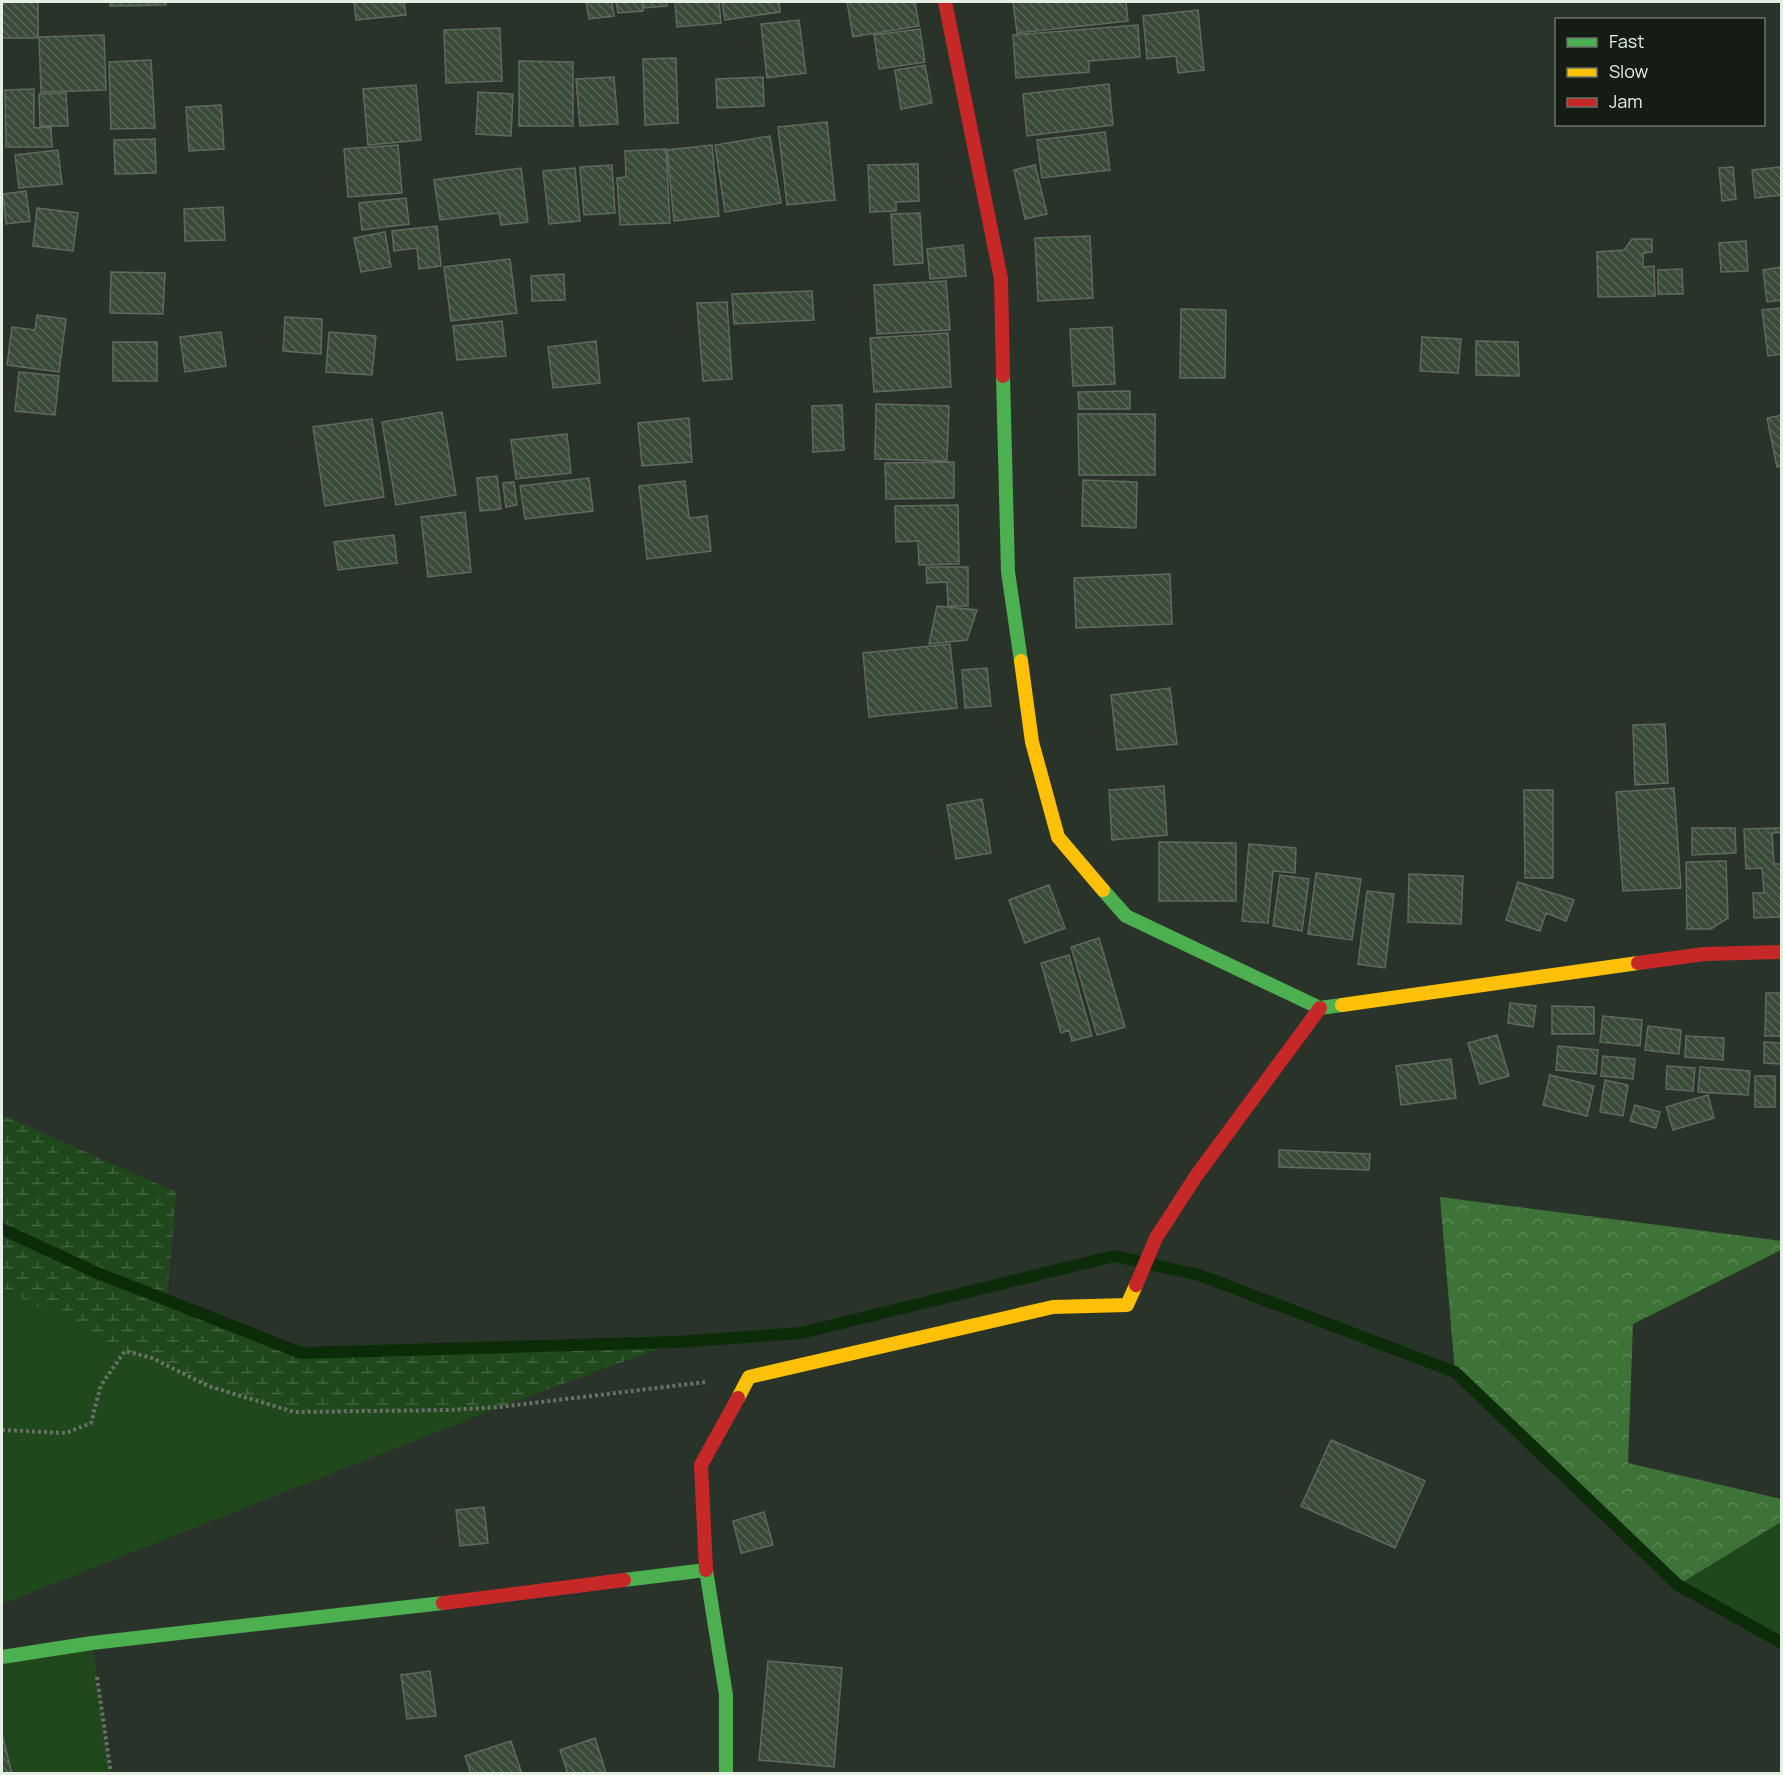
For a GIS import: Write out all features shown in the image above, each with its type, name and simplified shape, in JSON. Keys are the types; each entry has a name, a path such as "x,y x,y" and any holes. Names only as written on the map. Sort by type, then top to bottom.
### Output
{"street":[{"path":"945,2 1001,279 1008,572 1032,742 1058,837 1126,916 1320,1008 1704,954 1782,952"},
{"path":"726,1773 726,1695 706,1570 701,1465 749,1377 1053,1307 1127,1305 1156,1238 1196,1176 1320,1008"},
{"path":"2,1657 92,1643 339,1616 706,1570"}],"path":[{"path":"2,1430 66,1433 92,1423 100,1385 125,1351 152,1358 208,1386 294,1412 500,1407 749,1377"},
{"path":"92,1643 111,1773"}],"green space":[{"path":"2,1115 176,1192 167,1300 301,1353 677,1342 500,1407 294,1412 208,1386 152,1358 125,1351 2,1288"},
{"path":"1440,1197 1781,1241 1781,1250 1633,1324 1628,1463 1781,1499 1781,1522 1678,1585 1455,1372"},
{"path":"2,1288 125,1351 152,1358 208,1386 448,1410 500,1407 2,1604"},
{"path":"1781,1522 1781,1643 1678,1585"},
{"path":"92,1643 111,1773 2,1774 2,1657"}],"building":[{"path":"2,2 38,2 38,38 2,38"},
{"path":"110,2 166,2 166,5 110,6"},
{"path":"354,2 404,2 406,15 356,20"},
{"path":"586,2 612,2 614,16 589,19"},
{"path":"616,2 642,2 643,11 618,13"},
{"path":"643,2 667,2 667,6 643,8"},
{"path":"675,2 719,2 721,23 677,27"},
{"path":"722,2 779,2 780,12 725,20"},
{"path":"847,2 915,2 919,26 853,37"},
{"path":"1013,2 1126,2 1128,21 1017,33"},
{"path":"1198,10 1204,70 1178,73 1176,56 1147,59 1143,16"},
{"path":"799,20 806,73 767,78 761,24"},
{"path":"1138,25 1140,57 1089,61 1089,72 1016,78 1013,35"},
{"path":"500,28 502,81 446,83 444,30"},
{"path":"920,29 925,62 879,69 874,35"},
{"path":"104,35 106,90 41,92 39,37"},
{"path":"676,58 678,123 645,125 643,59"},
{"path":"151,60 155,128 111,129 109,62"},
{"path":"519,61 573,62 573,126 519,126"},
{"path":"925,65 932,103 901,109 895,70"},
{"path":"614,77 618,124 580,126 576,79"},
{"path":"763,77 764,106 717,108 716,79"},
{"path":"1109,84 1113,125 1027,136 1023,94"},
{"path":"416,85 421,140 368,145 363,89"},
{"path":"34,89 34,128 51,127 52,147 6,147 5,90"},
{"path":"478,92 513,94 511,136 476,134"},
{"path":"66,93 68,126 40,126 39,94"},
{"path":"221,105 224,149 189,151 186,107"},
{"path":"827,122 835,200 787,205 778,127"},
{"path":"1105,132 1110,170 1042,178 1037,140"},
{"path":"770,136 781,203 725,212 715,145"},
{"path":"155,139 156,173 115,174 114,140"},
{"path":"398,145 402,193 348,197 344,149"},
{"path":"712,145 719,216 674,221 667,150"},
{"path":"666,149 670,223 620,225 617,178 626,177 625,151"},
{"path":"58,150 62,184 19,188 15,155"},
{"path":"918,164 919,201 896,202 896,211 870,212 868,165"},
{"path":"612,165 615,213 584,215 580,167"},
{"path":"1035,165 1047,214 1025,219 1014,170"},
{"path":"1733,167 1736,199 1722,201 1719,168"},
{"path":"1781,167 1782,195 1755,198 1752,170"},
{"path":"521,168 528,222 501,225 499,213 440,220 434,180"},
{"path":"575,168 580,221 549,224 543,171"},
{"path":"26,191 30,221 6,224 3,194"},
{"path":"406,198 409,224 362,230 359,203"},
{"path":"223,207 225,240 185,241 184,209"},
{"path":"37,208 78,213 73,251 33,246"},
{"path":"920,213 923,263 894,265 891,214"},
{"path":"437,226 441,266 419,269 417,248 394,251 392,231"},
{"path":"385,232 391,267 361,272 354,238"},
{"path":"1090,236 1093,298 1038,301 1035,238"},
{"path":"1632,239 1652,239 1652,252 1643,253 1643,267 1654,266 1655,296 1598,297 1597,252 1624,250"},
{"path":"1746,241 1748,271 1721,272 1719,243"},
{"path":"963,245 966,276 930,279 927,249"},
{"path":"510,259 517,313 451,321 444,267"},
{"path":"1782,267 1782,300 1767,302 1763,270"},
{"path":"1682,269 1683,294 1658,294 1658,270"},
{"path":"111,272 165,273 163,314 110,313"},
{"path":"564,274 565,300 532,301 531,276"},
{"path":"946,281 950,330 877,334 874,285"},
{"path":"812,291 814,320 734,324 732,294"},
{"path":"727,302 732,379 703,381 697,303"},
{"path":"1782,308 1782,354 1768,356 1762,310"},
{"path":"1181,309 1226,310 1225,378 1180,378"},
{"path":"37,315 66,319 59,372 7,365 12,327 35,330"},
{"path":"285,317 322,319 321,354 283,351"},
{"path":"502,321 506,356 457,360 453,326"},
{"path":"1112,327 1115,384 1073,386 1070,329"},
{"path":"221,332 226,366 185,372 180,337"},
{"path":"329,332 376,336 372,375 326,372"},
{"path":"948,333 951,387 874,392 870,338"},
{"path":"1422,337 1461,339 1458,373 1420,371"},
{"path":"596,341 600,383 553,388 548,347"},
{"path":"1476,341 1518,342 1519,376 1476,375"},
{"path":"113,342 157,342 157,381 113,381"},
{"path":"19,372 59,376 55,415 15,411"},
{"path":"1130,391 1130,409 1079,409 1078,392"},
{"path":"876,404 949,406 947,461 875,459"},
{"path":"842,405 844,450 813,452 812,406"},
{"path":"442,412 456,495 396,505 382,422"},
{"path":"1078,414 1155,414 1155,475 1079,475"},
{"path":"1782,415 1782,466 1777,467 1767,418"},
{"path":"689,418 692,462 642,466 638,423"},
{"path":"372,419 384,497 325,506 313,427"},
{"path":"567,434 571,473 516,479 511,440"},
{"path":"954,462 954,498 886,499 885,463"},
{"path":"497,476 501,509 480,511 477,478"},
{"path":"589,478 593,511 525,519 520,486"},
{"path":"1083,480 1137,482 1136,528 1082,526"},
{"path":"685,481 689,518 707,516 711,551 647,559 639,486"},
{"path":"514,482 517,505 506,507 503,483"},
{"path":"958,505 959,564 919,565 918,541 896,542 895,506"},
{"path":"465,512 471,572 428,577 421,517"},
{"path":"394,535 397,563 338,570 334,542"},
{"path":"926,567 968,567 968,606 948,606 947,582 927,583"},
{"path":"1170,574 1172,624 1076,628 1074,578"},
{"path":"937,606 977,610 967,640 929,644"},
{"path":"950,644 957,708 869,717 863,653"},
{"path":"987,668 991,706 965,708 962,670"},
{"path":"1170,688 1177,744 1117,750 1111,695"},
{"path":"1665,724 1668,783 1635,785 1633,725"},
{"path":"1164,786 1167,835 1112,840 1109,790"},
{"path":"1674,788 1681,888 1623,891 1616,792"},
{"path":"1524,790 1553,790 1553,878 1525,878"},
{"path":"982,799 991,853 956,859 947,805"},
{"path":"1692,828 1735,828 1736,853 1692,855"},
{"path":"1782,828 1782,832 1772,833 1774,864 1782,864 1782,917 1754,918 1753,893 1764,893 1762,868 1746,869 1744,829"},
{"path":"1159,842 1236,843 1236,901 1159,901"},
{"path":"1249,844 1296,848 1295,873 1273,871 1268,923 1242,921"},
{"path":"1726,861 1728,918 1711,929 1687,929 1686,862"},
{"path":"1316,873 1361,879 1352,940 1308,934"},
{"path":"1409,874 1463,876 1461,924 1408,922"},
{"path":"1280,875 1309,879 1302,931 1273,926"},
{"path":"1518,882 1574,900 1566,921 1546,913 1540,931 1506,920"},
{"path":"1049,885 1065,928 1025,943 1009,900"},
{"path":"1367,891 1394,894 1385,968 1358,964"},
{"path":"1099,938 1125,1027 1097,1035 1071,947"},
{"path":"1069,955 1092,1036 1072,1041 1069,1030 1061,1033 1041,963"},
{"path":"1766,993 1782,993 1782,1036 1765,1036"},
{"path":"1510,1003 1536,1006 1533,1027 1508,1023"},
{"path":"1552,1006 1594,1007 1594,1034 1552,1034"},
{"path":"1603,1016 1642,1020 1640,1046 1600,1042"},
{"path":"1648,1026 1681,1030 1679,1054 1645,1050"},
{"path":"1497,1035 1509,1076 1480,1084 1468,1043"},
{"path":"1686,1036 1724,1038 1723,1060 1685,1057"},
{"path":"1764,1042 1782,1043 1782,1064 1764,1063"},
{"path":"1558,1046 1598,1050 1596,1074 1556,1070"},
{"path":"1603,1056 1635,1059 1633,1079 1601,1076"},
{"path":"1451,1059 1456,1098 1401,1105 1396,1066"},
{"path":"1667,1066 1695,1068 1693,1091 1666,1089"},
{"path":"1700,1067 1750,1071 1748,1095 1698,1092"},
{"path":"1550,1075 1594,1086 1587,1116 1543,1105"},
{"path":"1755,1076 1775,1076 1775,1107 1755,1107"},
{"path":"1605,1080 1628,1085 1623,1116 1600,1112"},
{"path":"1708,1095 1714,1118 1673,1130 1666,1107"},
{"path":"1635,1105 1660,1112 1656,1128 1630,1121"},
{"path":"1279,1150 1370,1154 1369,1170 1279,1167"},
{"path":"1331,1440 1425,1481 1395,1548 1301,1506"},
{"path":"484,1507 488,1543 460,1546 456,1510"},
{"path":"764,1512 773,1545 741,1553 733,1521"},
{"path":"768,1661 842,1668 834,1767 759,1760"},
{"path":"430,1671 436,1716 407,1719 401,1675"},
{"path":"2,1734 12,1774 2,1774"},
{"path":"595,1738 606,1773 568,1774 560,1750"},
{"path":"511,1741 522,1774 471,1774 465,1756"}],"waterway":[{"path":"2,1229 95,1272 301,1353 677,1342 801,1333 1114,1256 1199,1275 1455,1372 1678,1585 1782,1643"}],"traffic: fast":[{"path":"1003,376 1008,572 1021,661"},
{"path":"1103,890 1126,916 1320,1008 1342,1005"},
{"path":"624,1580 706,1570 726,1695 726,1774"},
{"path":"2,1657 92,1643 443,1603"}],"traffic: slow":[{"path":"1021,661 1032,742 1058,837 1103,890"},
{"path":"1342,1005 1638,963"},
{"path":"738,1398 749,1377 1053,1307 1127,1305 1136,1285"}],"traffic: jam":[{"path":"945,2 1001,279 1003,376"},
{"path":"1638,963 1704,954 1782,952"},
{"path":"1136,1285 1156,1238 1196,1176 1320,1008"},
{"path":"706,1570 701,1465 738,1398"},
{"path":"443,1603 624,1580"}]}
